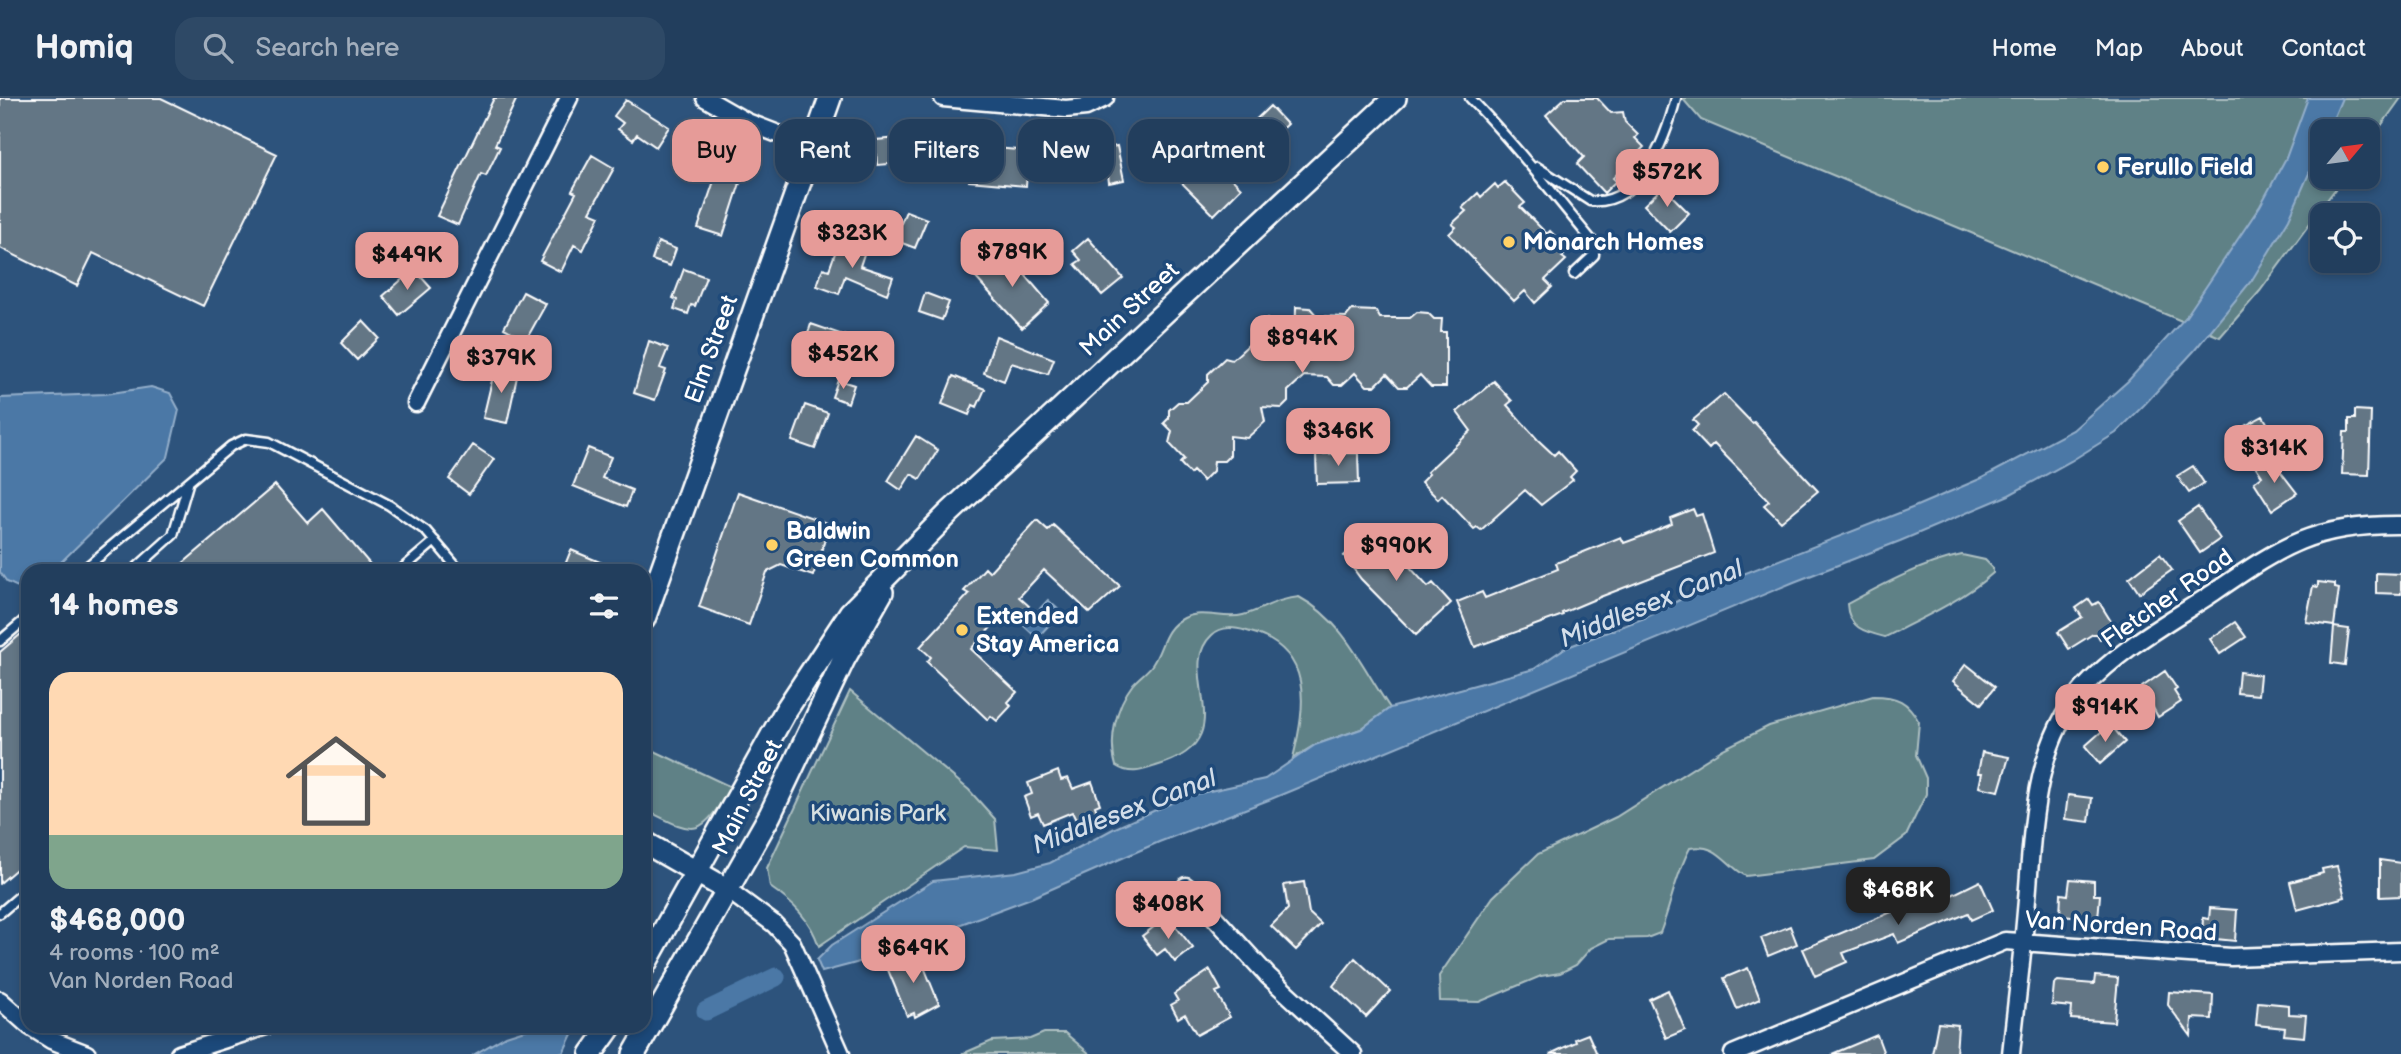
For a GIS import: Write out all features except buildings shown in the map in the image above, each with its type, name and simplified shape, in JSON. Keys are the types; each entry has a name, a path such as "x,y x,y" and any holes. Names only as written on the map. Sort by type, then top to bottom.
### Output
{"main road":[{"name":"Elm Street","path":"822,119 830,98"},
{"name":"Main Street","path":"651,953 792,700 833,636 863,598 996,468 1395,98"},
{"name":"Elm Street","path":"651,599 800,182"},
{"name":"Main Street","path":"651,1024 770,815 844,659 902,561"},
{"path":"651,846 728,890"},
{"path":"592,1054 606,1033"},
{"name":"Main Street","path":"634,1054 646,1033"}],"street":[{"path":"416,403 569,98"},
{"path":"705,98 747,122 775,133"},
{"path":"943,98 1066,109 1086,107 1105,98"},
{"name":"Fletcher Road","path":"2011,1054 2033,833 2044,765 2061,721 2084,688 2151,634 2295,541 2339,528 2401,525"},
{"path":"1186,886 1268,976 1353,1054"},
{"path":"728,890 774,924 792,943 841,1054"},
{"name":"Van Norden Road","path":"1733,1054 2000,942 2231,957 2401,951"},
{"path":"0,1000 21,1019"},
{"path":"40,1033 88,1054"},
{"path":"179,1054 244,1033"}],"lane":[{"path":"1470,98 1532,163 1553,195 1595,245 1594,255 1574,274"},
{"path":"1532,163 1590,201 1615,197 1640,176 1653,158 1668,125 1676,98"},
{"path":"90,564 231,446 246,439 259,439 289,451 389,505 415,521 454,564"},
{"path":"141,564 173,536 188,484"},
{"path":"408,564 435,541"},
{"path":"0,641 21,623"},
{"path":"0,913 21,895"}],"green space":[{"name":"Ferullo Field","path":"1682,98 2401,98 2380,127 2380,119 2310,119 2310,189 2335,189 2325,203 2310,203 2310,223 2260,291 2220,337 1701,120"},
{"path":"1962,555 1985,560 1993,568 1993,573 1969,592 1885,637 1864,631 1854,624 1847,604 1917,569"},
{"path":"1299,597 1315,607 1340,632 1390,708 1361,729 1315,745 1293,758 1302,699 1300,681 1294,665 1284,651 1269,639 1243,630 1225,629 1212,635 1202,650 1199,667 1204,723 1198,740 1183,754 1151,768 1131,771 1116,766 1113,734 1122,702 1133,684 1152,665 1167,633 1177,622 1199,614 1243,615 1282,600"},
{"name":"Kiwanis Park","path":"850,691 969,790 995,819 998,850 964,847 819,946 800,912 770,887 767,868"},
{"path":"1873,696 1901,701 1915,715 1919,722 1916,755 1926,778 1926,794 1906,836 1874,860 1746,876 1715,851 1700,847 1690,848 1660,933 1647,938 1609,939 1591,948 1576,965 1560,973 1541,976 1479,1002 1440,1001 1439,976 1493,897 1538,854 1616,817 1723,749 1769,726"},
{"path":"651,749 731,787 703,824 695,828 675,824 651,812"},
{"path":"1044,1033 1065,1033 1090,1054 962,1054 992,1041 1030,1039"}],"water":[{"name":"Middlesex Canal","path":"2308,98 2342,98 2333,119 2310,119 2310,171 2289,219 2252,280 2194,351 2116,433 2071,461 2009,495 1900,541 1794,582 1271,799 1159,842 1031,898 856,963 822,972 817,960 832,945 933,881 1016,872 1050,863 1113,829 1187,796 1265,779 1315,745 1361,729 1390,708 1534,669 1565,648 1647,617 1687,596 1982,478 2073,430 2128,381 2185,318 2260,206 2286,158"},
{"path":"151,387 170,393 179,410 168,457 59,564 21,564 21,589 7,582 0,572 0,398 105,394"},
{"path":"1048,600 1061,612 1037,638 1024,626"},
{"path":"515,1033 572,1034 563,1053 475,1054"}],"waterway":[{"name":"Middlesex Canal","path":"706,1011 776,977"}],"place":[{"name":"Ferullo Field","path":"2103,167"},
{"name":"Monarch Homes","path":"1509,242"},
{"name":"Baldwin Green Common","path":"772,545"},
{"name":"Extended Stay America","path":"962,630"}]}
